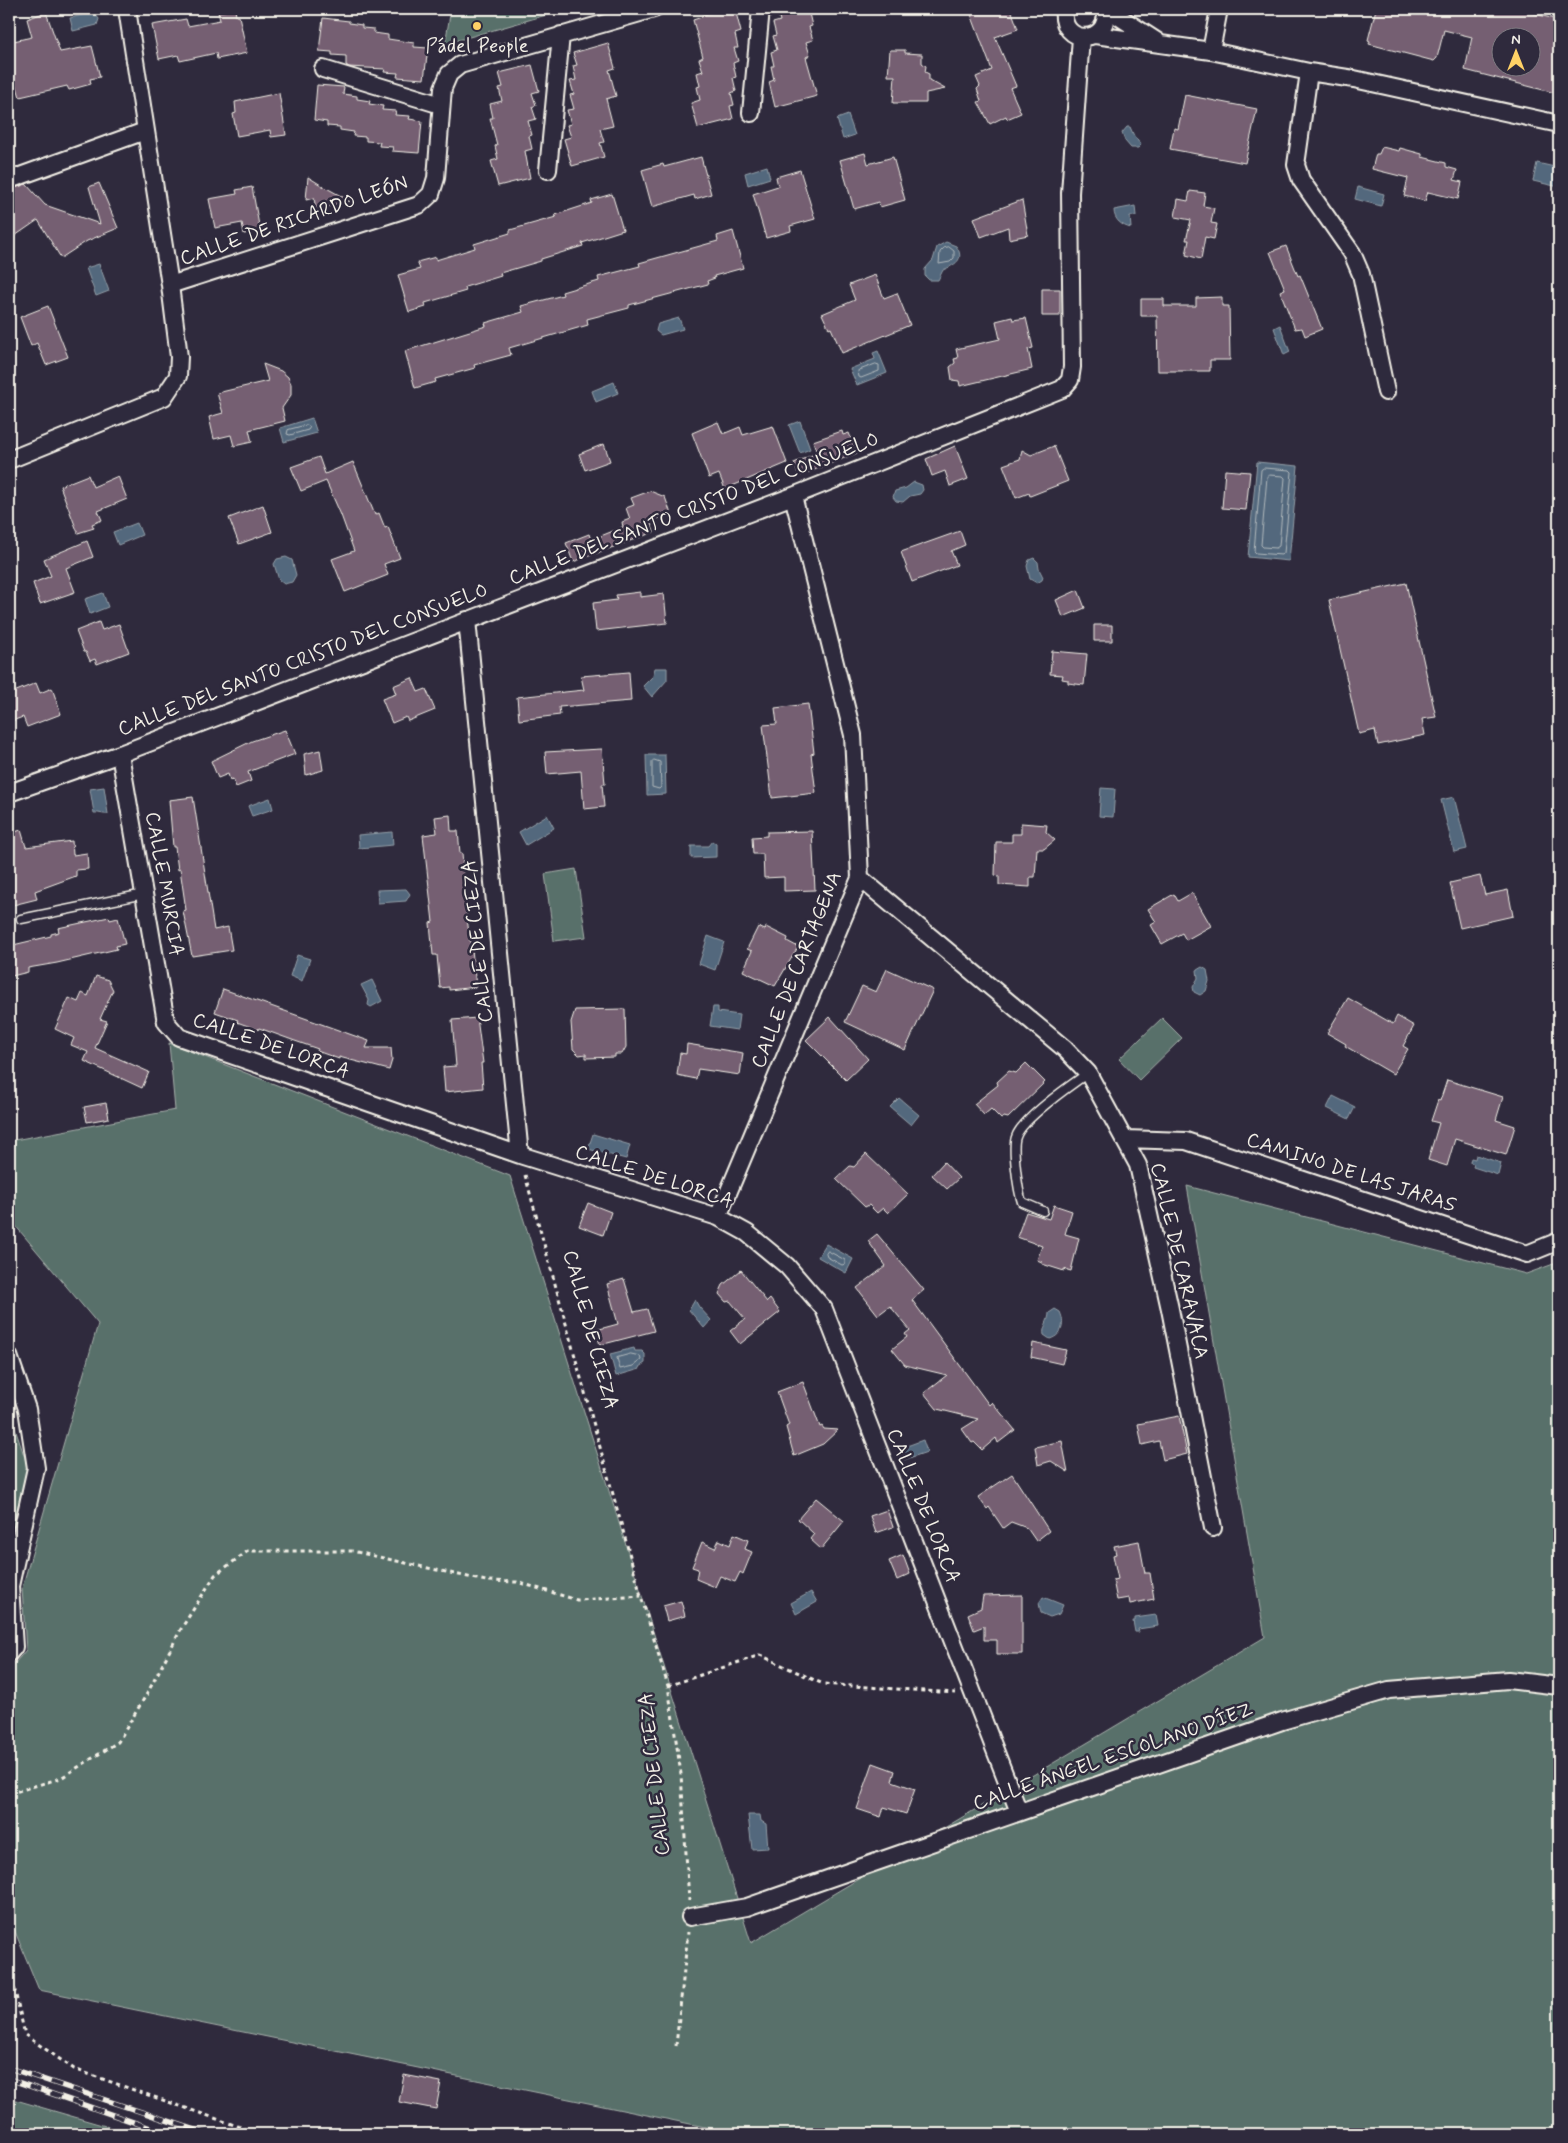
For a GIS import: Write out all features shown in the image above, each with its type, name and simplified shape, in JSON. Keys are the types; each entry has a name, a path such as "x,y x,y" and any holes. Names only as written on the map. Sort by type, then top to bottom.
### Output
{"street":[{"path":"9,460 164,397 178,376 179,357 170,285 145,131 128,9"},
{"name":"CALLE DE RICARDO LEÓN","path":"170,285 419,205 431,194 436,178 443,88 449,74 460,65 654,9"},
{"path":"751,113 761,9"},
{"path":"1064,9 1063,18 1066,27 1072,33 1211,51 1309,72 1354,78 1559,124"},
{"path":"1088,36 1105,23 1106,9 1162,44"},
{"path":"1211,51 1219,9"},
{"path":"548,170 561,35"},
{"name":"CALLE DEL SANTO CRISTO DEL CONSUELO","path":"9,793 120,754 793,496 1062,389 1070,380 1072,367 1070,193 1088,36"},
{"path":"323,69 441,105"},
{"path":"1309,72 1296,165 1301,180 1352,253 1361,274 1386,392"},
{"path":"9,180 145,131"},
{"name":"CALLE DE CARTAGENA","path":"718,1217 860,878 853,735 793,496"},
{"name":"CALLE DE CIEZA","path":"467,620 520,1155"},
{"name":"CALLE MURCIA","path":"120,754 166,1022"},
{"name":"CALLE DE CARAVACA","path":"860,878 1065,1049 1088,1073 1125,1139 1138,1165 1170,1309 1213,1528"},
{"name":"CALLE DE LORCA","path":"166,1022 179,1037 520,1155 718,1217 747,1233 787,1266 824,1309 891,1485 975,1694 1019,1812"},
{"name":"CAMINO DE LAS JARAS","path":"1125,1139 1186,1141 1527,1254 1559,1241"},
{"path":"9,1356 27,1409 36,1468 10,1586 14,1647 9,1653"},
{"name":"CALLE ÁNGEL ESCOLANO DÍEZ","path":"690,1917 747,1907 1282,1721 1389,1690 1508,1680 1559,1686"}],"lane":[{"path":"22,919 144,894"},
{"path":"1043,1211 1022,1202 1018,1189 1016,1137 1027,1121 1088,1073"}],"path":[{"name":"CALLE DE CIEZA","path":"520,1155 641,1596 668,1686 681,1774 690,1917 676,2046"},
{"path":"9,1791 18,1791 61,1778 118,1742 148,1692 181,1629 216,1575 248,1551 352,1551 486,1581 517,1582 577,1600 641,1596"},
{"path":"668,1686 760,1654 823,1684 975,1694"},
{"path":"9,1965 25,2034 74,2069 260,2134"}],"green space":[{"name":"Pádel People","path":"451,9 567,9 445,44"},
{"path":"576,869 586,937 554,941 545,874"},
{"path":"1162,1018 1182,1038 1139,1080 1119,1059"},
{"path":"169,1043 510,1176 751,1943 1265,1637 1187,1186 1526,1274 1559,1262 1559,2134 739,2134 39,1990 9,1917 9,1670 26,1650 22,1588 98,1324 9,1218 9,1141 175,1110"},
{"path":"9,1411 28,1467 9,1540"},
{"path":"9,2098 133,2134 9,2134"}],"water":[{"path":"94,12 99,19 97,25 73,31 70,18"},
{"path":"848,115 855,135 843,139 837,119"},
{"path":"1127,127 1130,127 1141,145 1138,148 1131,148 1125,141 1122,133"},
{"path":"1537,163 1559,168 1559,187 1533,181"},
{"path":"767,166 770,178 748,185 745,173"},
{"path":"1358,187 1384,194 1381,206 1355,199"},
{"path":"1135,206 1136,216 1130,216 1131,228 1119,222 1115,217 1114,210"},
{"path":"946,242 956,246 960,255 959,258 955,264 943,270 938,280 929,280 925,276 925,269 933,260 937,247"},
{"path":"99,264 109,291 96,296 86,268"},
{"path":"679,318 683,329 661,335 656,331 658,324"},
{"path":"1280,325 1290,352 1284,355 1274,328"},
{"path":"878,351 887,373 857,385 850,369 875,359 873,353"},
{"path":"614,382 618,393 596,402 592,391"},
{"path":"312,418 317,433 284,442 280,428"},
{"path":"800,421 810,449 800,453 789,425"},
{"path":"1257,462 1298,466 1289,561 1248,557"},
{"path":"914,482 922,485 923,490 920,494 910,496 903,502 896,501 893,497 895,491 906,488"},
{"path":"137,523 142,535 118,545 113,532"},
{"path":"286,557 292,560 296,575 292,582 284,584 279,580 274,564 277,559"},
{"path":"1034,558 1038,562 1043,577 1037,583 1030,579 1027,566 1029,560"},
{"path":"103,593 108,607 90,614 85,599"},
{"path":"655,668 667,668 667,680 652,697 643,686 653,676"},
{"path":"646,755 665,755 666,794 647,795"},
{"path":"104,787 108,814 94,813 90,789"},
{"path":"1101,788 1115,789 1113,817 1099,816"},
{"path":"1454,797 1467,849 1454,852 1441,800"},
{"path":"270,798 273,809 252,816 248,806"},
{"path":"547,815 554,828 526,845 519,832"},
{"path":"392,832 393,845 359,848 358,835"},
{"path":"712,841 716,844 716,857 691,858 691,846 708,846"},
{"path":"406,889 410,894 406,901 378,903 377,890"},
{"path":"708,936 724,942 715,970 699,964"},
{"path":"297,955 310,959 302,981 290,976"},
{"path":"1202,967 1207,970 1209,981 1206,991 1200,995 1194,992 1193,987 1198,978 1197,970"},
{"path":"372,980 382,1001 371,1007 368,1005 369,1000 361,985"},
{"path":"713,1007 718,1007 718,1012 739,1015 737,1030 710,1026"},
{"path":"1333,1096 1355,1107 1349,1119 1327,1108"},
{"path":"899,1098 919,1115 911,1125 890,1107"},
{"path":"593,1134 630,1145 626,1159 588,1149"},
{"path":"1476,1155 1501,1163 1498,1175 1473,1167 1474,1164 1470,1162 1471,1158 1475,1159"},
{"path":"826,1244 853,1259 846,1273 818,1257"},
{"path":"695,1300 711,1320 704,1328 689,1310"},
{"path":"1055,1309 1060,1312 1062,1328 1058,1335 1050,1339 1044,1335 1044,1330 1049,1313"},
{"path":"634,1348 635,1351 642,1351 645,1354 645,1363 639,1367 640,1369 616,1376 610,1354"},
{"path":"923,1440 927,1452 903,1460 899,1449"},
{"path":"811,1592 817,1602 796,1614 791,1603"},
{"path":"1043,1597 1063,1605 1059,1614 1050,1617 1041,1613 1039,1603"},
{"path":"1156,1615 1158,1626 1138,1629 1139,1632 1135,1632 1133,1621 1135,1621 1135,1618"},
{"path":"748,1815 760,1815 761,1821 766,1824 768,1848 752,1849"}],"building":[{"path":"235,9 236,16 239,16 247,53 217,59 216,53 180,61 178,55 159,59 152,25 186,19 188,26 220,20 218,12"},
{"path":"735,9 741,32 735,34 738,48 734,48 738,61 733,63 736,77 733,78 736,91 731,93 734,105 730,106 733,119 698,128 691,103 700,100 697,87 700,86 697,73 703,71 699,59 703,57 693,20 702,17 702,15"},
{"path":"777,9 808,9 812,26 809,27 813,40 806,42 810,55 806,57 817,96 775,107 769,82 774,80 771,52 777,50 773,36 776,35 773,23 780,21"},
{"path":"969,9 1011,9 1018,29 995,37 1016,86 1010,88 1021,113 1007,119 1006,116 990,124 978,102 981,101 977,89 980,86 976,77 992,70"},
{"path":"1376,9 1515,9 1559,20 1559,94 1496,78 1540,78 1540,28 1490,28 1490,76 1465,70 1472,37 1444,30 1437,58 1434,61 1369,44 1370,41 1368,40"},
{"path":"46,12 60,52 92,46 100,77 90,79 91,84 69,90 67,86 20,97 17,87 14,88 12,80 9,80 9,42 32,37 27,19"},
{"path":"323,18 349,21 349,23 362,25 362,28 374,29 374,33 388,35 388,39 414,43 414,47 428,48 424,79 397,77 398,73 384,72 385,69 349,67 346,65 346,56 332,55 332,52 319,51"},
{"path":"608,43 615,68 609,70 616,96 606,99 613,126 600,129 604,142 600,143 604,157 572,166 564,139 571,137 567,125 571,124 567,110 574,109 570,95 574,94 570,81 576,80 573,66 577,65 573,53"},
{"path":"890,50 905,50 905,53 922,54 922,63 926,66 925,72 929,74 929,80 945,89 926,93 926,103 893,103 895,76 888,76"},
{"path":"532,65 539,91 532,93 536,105 532,107 536,119 528,121 532,135 529,136 532,149 525,151 530,178 498,186 491,161 498,159 495,146 497,145 490,118 493,118 490,104 502,101 499,88 503,87 499,73"},
{"path":"317,85 344,87 343,94 357,96 357,99 370,101 369,104 383,106 382,110 396,111 395,115 410,116 409,119 422,121 419,153 392,151 393,147 379,146 380,142 366,141 366,137 353,136 354,132 340,130 340,127 327,126 327,122 314,120"},
{"path":"279,93 286,135 271,137 270,130 237,136 233,114 236,113 235,102"},
{"path":"1185,95 1257,109 1245,163 1170,149 1174,128 1178,129"},
{"path":"1382,147 1399,151 1400,148 1422,154 1422,157 1446,163 1446,167 1457,170 1454,180 1462,182 1458,199 1428,192 1425,201 1404,196 1408,178 1372,169 1376,154 1379,154"},
{"path":"865,153 868,164 893,157 905,200 880,207 879,202 854,209 840,160"},
{"path":"701,157 711,194 695,199 694,195 652,207 642,170 663,164 664,167"},
{"path":"800,170 815,219 790,226 791,231 766,238 753,194 778,186 776,177"},
{"path":"308,177 350,201 316,210 314,198 306,200"},
{"path":"99,183 118,228 87,241 61,258 38,220 9,240 9,190 26,184 45,205 100,224 89,187"},
{"path":"252,187 260,231 244,234 242,223 215,228 209,199 237,194 236,190"},
{"path":"1190,191 1205,193 1203,206 1214,208 1211,223 1217,224 1214,239 1205,237 1201,259 1186,255 1189,240 1186,240 1191,220 1175,217 1178,199 1188,201"},
{"path":"612,194 623,230 582,243 583,246 541,259 541,261 500,273 501,276 465,287 466,291 425,303 426,307 409,312 398,275 420,269 417,262 436,257 436,260 475,248 474,244 510,233 510,230 556,217 555,215 592,203 591,200"},
{"path":"1022,200 1028,235 1009,239 1008,227 981,237 974,218"},
{"path":"733,231 743,268 714,276 715,278 707,281 708,284 629,305 629,308 587,319 588,325 509,348 511,355 474,365 475,368 435,379 436,382 415,388 405,351 486,326 485,323 523,312 521,306 563,295 562,292 599,281 598,277 640,266 639,263 718,241 717,236"},
{"path":"1286,246 1322,329 1305,336 1302,328 1295,329 1280,291 1285,289 1270,252"},
{"path":"875,275 884,298 897,293 910,325 842,353 831,328 829,329 822,314 855,300 849,285"},
{"path":"1042,289 1060,289 1060,316 1042,316"},
{"path":"1222,297 1222,306 1229,306 1230,360 1210,360 1210,371 1158,371 1157,316 1141,316 1141,299 1164,299 1164,306 1196,306 1196,298"},
{"path":"48,306 68,357 46,365 37,343 31,346 20,317"},
{"path":"1012,317 1013,320 1026,318 1033,348 1028,349 1032,369 960,386 959,381 952,380 950,367 955,363 954,359 958,358 956,349 1000,339 996,321"},
{"path":"263,364 281,371 288,377 291,384 291,395 282,408 285,421 249,430 252,442 234,446 231,435 214,439 209,417 223,413 217,393 268,381"},
{"path":"718,422 723,434 740,427 743,435 773,426 787,463 725,489 719,474 709,478 692,433"},
{"path":"842,431 843,435 849,433 857,453 799,476 794,463 817,453 813,441"},
{"path":"604,444 610,461 585,470 579,454"},
{"path":"955,446 968,479 950,486 945,471 932,476 926,459"},
{"path":"1054,446 1068,481 1030,496 1029,493 1016,498 1003,465 1020,459 1022,450 1031,455"},
{"path":"319,457 325,474 353,462 375,515 379,513 385,528 388,527 400,558 384,564 388,575 345,592 332,559 354,551 341,515 326,481 301,491 291,467"},
{"path":"1225,470 1250,472 1246,510 1222,508"},
{"path":"88,475 93,487 118,476 127,499 98,511 102,520 92,524 94,528 78,533 60,486"},
{"path":"650,491 665,497 671,514 650,521 654,532 573,562 566,543 589,534 591,540 623,527 622,522 630,519 626,508 634,505 631,498"},
{"path":"263,505 272,532 239,544 229,518"},
{"path":"960,531 965,545 951,551 957,565 912,582 901,552"},
{"path":"87,541 93,557 66,568 75,592 40,604 33,583 51,576 44,559"},
{"path":"1406,583 1436,717 1422,719 1425,735 1378,745 1375,730 1359,734 1329,600"},
{"path":"1078,590 1085,608 1063,617 1056,600"},
{"path":"640,592 640,597 664,594 667,623 596,631 593,603 617,600 616,595"},
{"path":"99,622 102,630 119,624 129,652 97,664 95,659 90,661 86,652 84,652 76,631"},
{"path":"1094,625 1112,625 1112,641 1094,641"},
{"path":"1052,651 1087,654 1084,685 1068,683 1068,680 1062,679 1063,675 1050,674"},
{"path":"629,672 631,701 559,707 560,715 519,720 517,697 584,690 581,676"},
{"path":"412,678 418,692 426,689 435,710 408,721 406,717 392,723 382,699 396,694 393,686"},
{"path":"36,683 40,693 52,688 61,714 27,727 23,717 9,722 9,694"},
{"path":"808,704 814,753 811,754 816,793 772,798 763,725 777,724 775,708"},
{"path":"285,730 295,754 248,772 251,781 236,787 233,779 230,780 228,774 218,778 211,761 252,741"},
{"path":"602,749 605,784 602,784 604,807 584,809 581,771 547,774 545,752"},
{"path":"320,750 323,770 306,775 304,754"},
{"path":"193,797 214,930 228,927 232,950 192,956 183,911 186,910 180,869 178,870 175,847 173,847 169,800"},
{"path":"450,815 451,831 458,831 460,853 462,853 467,918 476,987 449,990 449,987 440,988 437,955 433,955 430,923 433,922 423,835 437,833 435,817"},
{"path":"1021,823 1047,825 1046,832 1055,840 1044,849 1037,849 1035,877 1030,877 1030,887 999,885 999,876 995,875 996,842 1012,842 1012,834 1021,834"},
{"path":"21,830 26,847 72,841 73,855 87,853 88,869 76,870 76,876 35,891 37,899 9,906 9,834"},
{"path":"812,831 815,890 784,891 784,877 764,878 763,854 753,854 752,837 767,836 767,832"},
{"path":"1480,876 1485,895 1508,890 1513,916 1460,928 1450,883"},
{"path":"1192,893 1211,926 1186,940 1182,933 1162,944 1151,925 1156,922 1148,909 1174,894 1178,901"},
{"path":"109,917 110,920 118,918 125,944 116,946 117,949 28,968 28,972 12,976 9,946 51,936 51,934 59,932 58,928"},
{"path":"758,927 765,930 766,927 788,938 787,941 798,947 775,986 743,971 752,951 747,949"},
{"path":"887,969 933,990 905,1050 845,1022 862,986 876,992"},
{"path":"96,976 108,980 113,990 100,1019 107,1021 95,1048 149,1072 142,1088 84,1061 88,1052 71,1045 74,1038 55,1029 69,998 78,1002 82,993 88,996"},
{"path":"223,989 369,1041 366,1048 391,1048 392,1060 389,1070 339,1057 339,1059 317,1051 318,1049 259,1028 258,1030 237,1022 238,1020 215,1012"},
{"path":"1348,998 1393,1024 1397,1016 1414,1026 1403,1046 1408,1049 1393,1074 1345,1046 1346,1044 1327,1033"},
{"path":"625,1009 626,1047 622,1054 615,1054 615,1057 586,1058 586,1054 579,1055 573,1049 571,1022 575,1010"},
{"path":"830,1017 868,1059 846,1080 806,1040"},
{"path":"477,1018 483,1063 481,1063 483,1088 445,1092 443,1067 456,1066 452,1020"},
{"path":"687,1044 743,1053 740,1075 698,1069 696,1079 677,1075 680,1053 686,1054"},
{"path":"1026,1063 1045,1082 1008,1118 1004,1117 1001,1119 991,1109 984,1115 974,1104 998,1085 997,1082 1009,1071 1016,1073"},
{"path":"1447,1080 1503,1097 1496,1120 1515,1126 1506,1155 1455,1139 1447,1166 1428,1160 1439,1123 1431,1121"},
{"path":"106,1103 109,1118 87,1122 84,1107"},
{"path":"866,1154 908,1194 888,1213 883,1208 877,1213 869,1205 865,1207 836,1179 850,1166 854,1167"},
{"path":"944,1162 959,1178 947,1189 932,1175"},
{"path":"588,1203 611,1212 603,1235 579,1226"},
{"path":"1054,1205 1072,1211 1065,1234 1079,1238 1071,1271 1064,1269 1064,1271 1042,1264 1042,1262 1037,1260 1042,1246 1017,1237 1026,1212 1049,1219"},
{"path":"877,1234 924,1290 912,1300 989,1405 992,1402 1015,1430 998,1443 996,1438 982,1450 974,1442 972,1443 962,1429 978,1419 937,1409 924,1393 947,1375 905,1365 892,1349 907,1337 905,1334 910,1330 890,1306 878,1315 857,1288 886,1266 868,1241"},
{"path":"741,1270 767,1302 770,1299 780,1312 740,1344 730,1331 745,1319 730,1301 726,1302 719,1294 723,1285"},
{"path":"624,1279 634,1312 647,1309 654,1331 600,1345 596,1330 618,1324 607,1284"},
{"path":"1033,1343 1066,1350 1062,1364 1031,1357"},
{"path":"803,1382 820,1427 838,1430 823,1444 794,1456 786,1427 789,1425 777,1392"},
{"path":"1179,1416 1187,1454 1163,1460 1159,1441 1142,1445 1138,1424"},
{"path":"1062,1441 1068,1472 1051,1461 1038,1465 1035,1447"},
{"path":"1012,1474 1049,1531 1036,1541 1027,1528 1011,1522 1003,1528 989,1507 987,1509 978,1497"},
{"path":"816,1498 844,1521 821,1549 810,1539 814,1534 798,1519"},
{"path":"887,1510 893,1527 876,1533 870,1516"},
{"path":"734,1534 748,1540 745,1549 752,1552 743,1574 740,1572 735,1582 720,1576 715,1587 696,1579 698,1569 692,1567 702,1542 715,1548 719,1540 730,1545"},
{"path":"1139,1541 1145,1573 1150,1573 1154,1599 1130,1604 1129,1598 1117,1600 1113,1580 1118,1579 1113,1555 1116,1554 1114,1546"},
{"path":"903,1555 910,1574 897,1580 889,1561"},
{"path":"1022,1595 1022,1654 997,1654 997,1640 984,1640 984,1626 974,1630 968,1614 981,1608 983,1596"},
{"path":"681,1601 685,1616 667,1621 663,1606"},
{"path":"873,1763 895,1771 892,1781 915,1789 906,1814 884,1807 881,1817 857,1809"},
{"path":"404,2075 441,2082 436,2109 399,2102"}],"railway":[{"path":"9,2068 208,2134"},
{"path":"9,2079 168,2134"}],"place":[{"name":"Pádel People","path":"477,26"}]}
